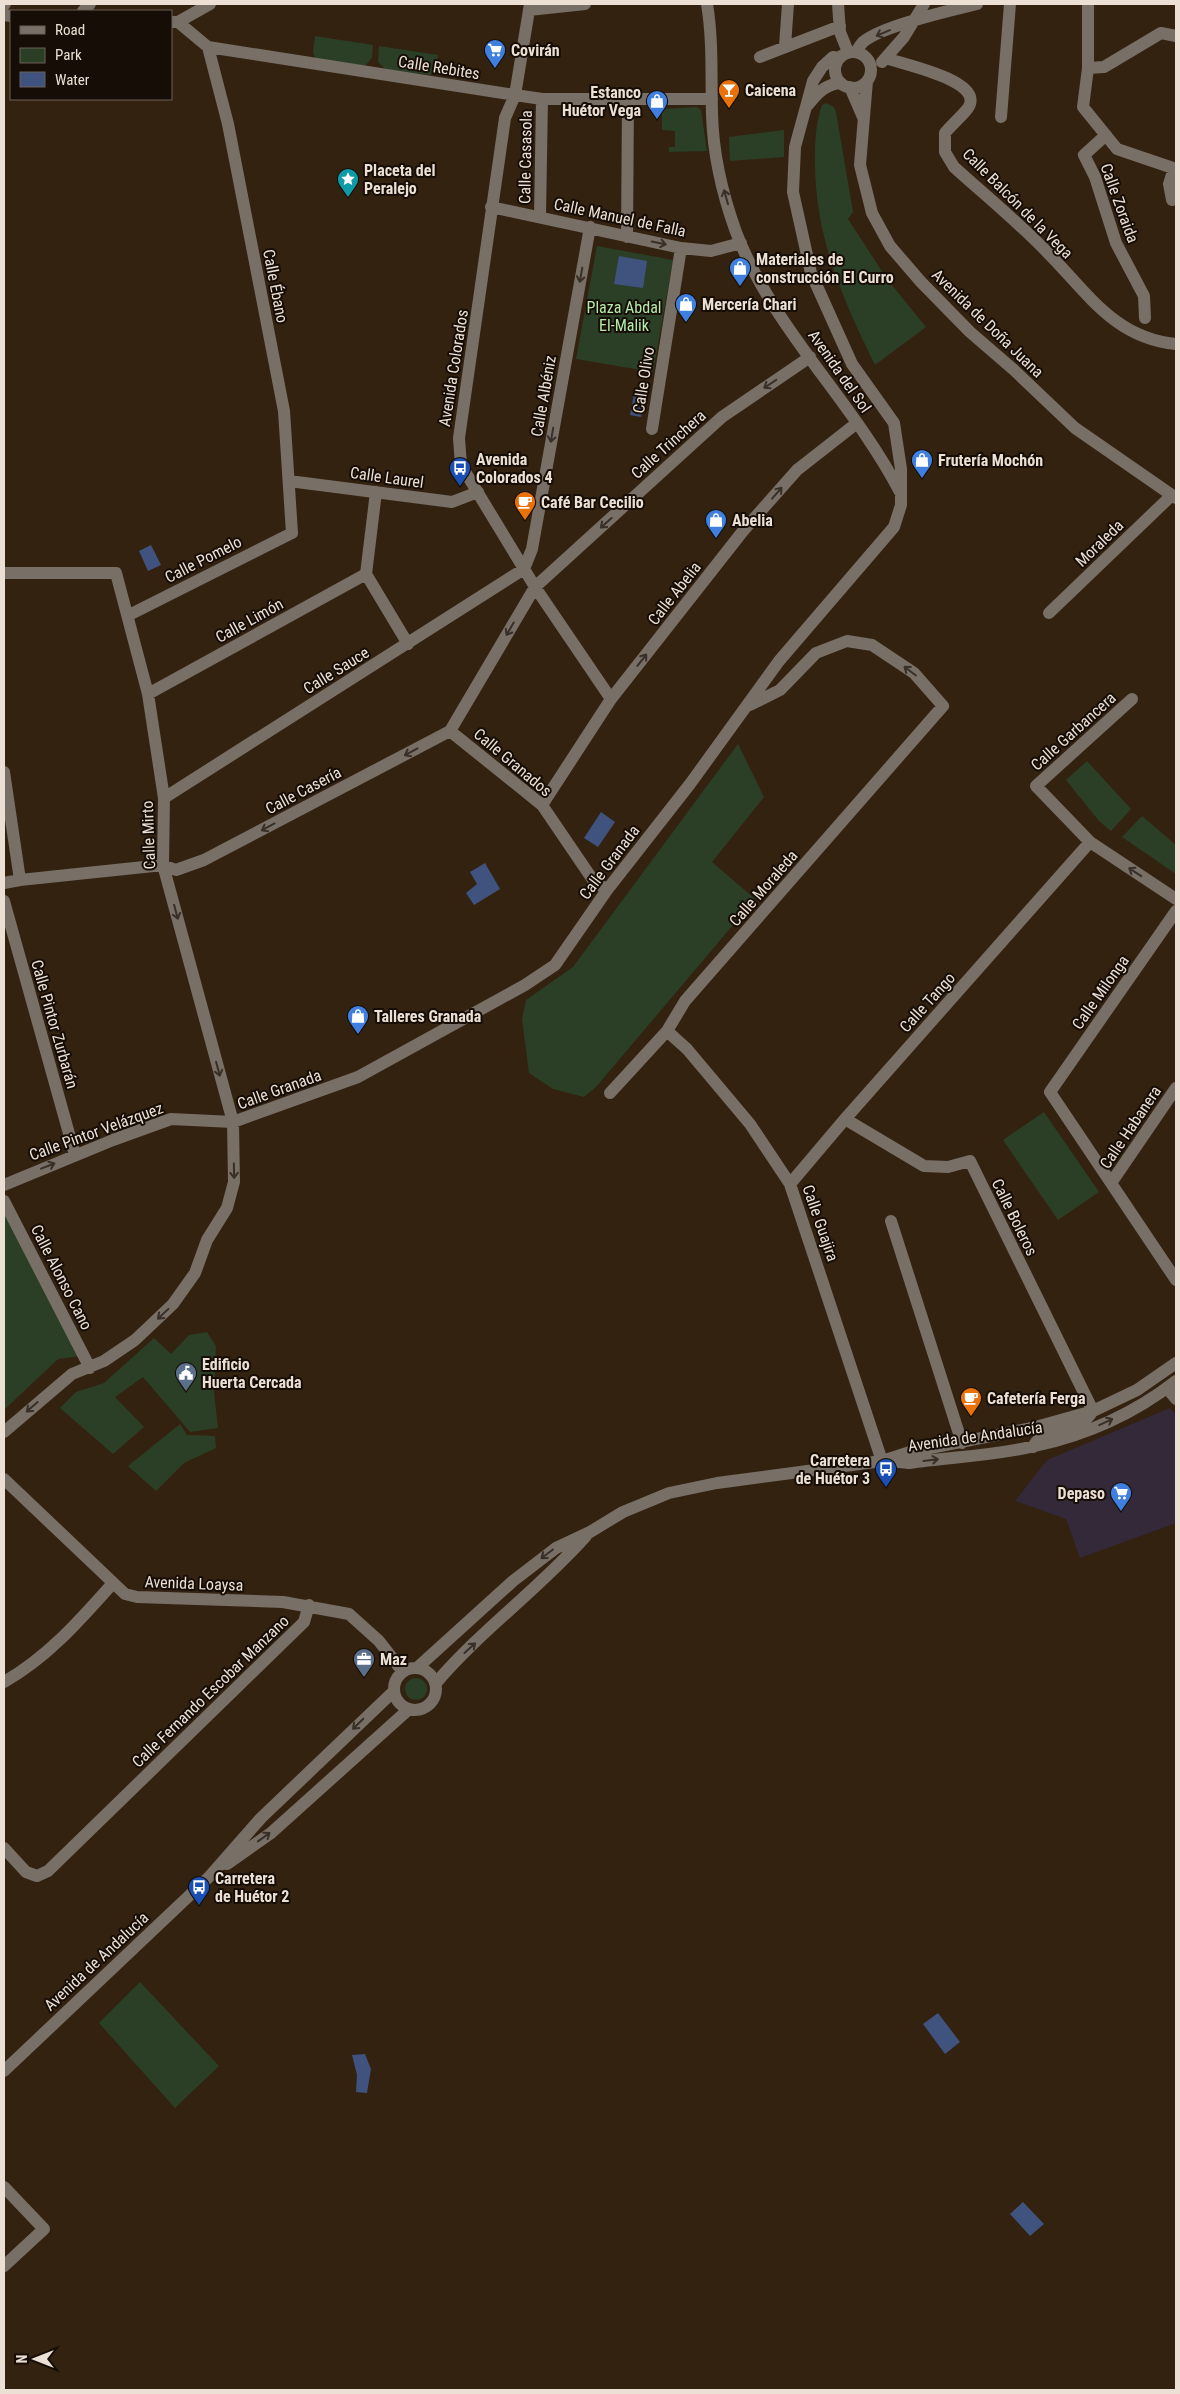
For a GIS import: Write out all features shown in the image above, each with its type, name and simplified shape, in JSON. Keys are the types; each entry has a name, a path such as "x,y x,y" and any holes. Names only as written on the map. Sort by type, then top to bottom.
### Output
{"street":[{"path":"208,48 175,22 210,4"},
{"path":"530,7 585,4"},
{"name":"Avenida del Sol","path":"707,4 712,33 712,116 720,177 741,243 762,290 886,464 901,494"},
{"path":"785,46 788,4"},
{"path":"838,4 840,26 848,54"},
{"path":"848,54 836,68 838,79 846,85 860,87 915,21 924,4"},
{"name":"Calle Granada","path":"4,1432 72,1374 90,1368 135,1340 173,1304 195,1273 207,1240 227,1208 234,1182 233,1122 358,1077 525,985 555,965 607,890 748,706 780,661 894,527 900,513 901,494 900,453 894,423 852,364 811,273 793,192 795,147 813,81 822,67 833,57 848,54 864,42 915,21 978,4"},
{"path":"1001,117 1010,4"},
{"name":"Calle Zoraida","path":"1088,4 1088,68 1084,107 1117,149 1175,168 1169,184 1172,200"},
{"name":"Avenida Colorados","path":"530,7 515,96 505,118 491,207 459,438 461,465 535,587 611,699"},
{"path":"760,57 840,26"},
{"path":"1088,68 1104,67 1161,33 1176,36"},
{"name":"Calle Rebites","path":"208,48 542,99 712,99"},
{"name":"Calle Ébano","path":"208,48 228,124 282,404 292,533"},
{"path":"848,54 867,58 870,63 869,78"},
{"name":"Calle Balcón de la Vega","path":"886,58 939,74 954,81 967,92 971,98 970,105 945,133 945,152 954,167 1047,252 1086,296 1110,317 1135,332 1159,342 1176,344"},
{"name":"Avenida de Doña Juana","path":"869,78 860,165 872,213 890,246 921,282 970,332 1014,370 1075,428 1174,496"},
{"name":"Calle Granada","path":"805,108 819,92 834,84 846,85"},
{"name":"Avenida de Doña Juana","path":"846,85 864,119"},
{"name":"Calle Casasola","path":"540,216 542,99"},
{"path":"627,237 628,99"},
{"name":"Calle Zoraida","path":"1106,135 1084,155 1095,177 1116,243 1144,296 1145,318"},
{"name":"Calle Manuel de Falla","path":"491,207 540,216 681,248 711,251 741,243"},
{"name":"Calle Albéniz","path":"524,569 532,549 590,227"},
{"name":"Calle Olivo","path":"652,429 681,248"},
{"name":"Calle Trinchera","path":"535,587 722,417 810,357"},
{"name":"Calle Abelia","path":"542,805 611,699 743,531 797,470 857,423"},
{"name":"Calle Laurel","path":"289,481 452,502 478,492"},
{"path":"376,492 366,574 408,644"},
{"name":"Moraleda","path":"1049,614 1174,496"},
{"name":"Calle Pomelo","path":"129,615 292,533"},
{"name":"Calle Sauce","path":"164,798 524,569"},
{"name":"Calle Mirto","path":"4,574 116,573 129,615 148,694 164,798 163,865 233,1122"},
{"name":"Calle Limón","path":"148,694 366,574"},
{"path":"450,731 535,587"},
{"name":"Calle Moraleda","path":"610,1093 667,1030 685,1001 943,706 914,673 907,668 872,645 847,641 816,653 780,690 748,706"},
{"name":"Calle Garbancera","path":"1132,699 1036,786 1090,842 1176,899"},
{"name":"Calle Granados","path":"450,731 542,805 593,880 607,890"},
{"name":"Calle Casería","path":"4,883 163,865 176,870 204,860 450,731"},
{"path":"4,772 20,880"},
{"name":"Calle Tango","path":"790,1184 845,1119 1090,842"},
{"name":"Calle Pintor Zurbarán","path":"4,901 75,1155"},
{"name":"Calle Milonga","path":"1050,1092 1176,911"},
{"name":"Calle Guajira","path":"667,1030 687,1049 750,1124 790,1184 882,1461"},
{"name":"Calle Habanera","path":"1111,1183 1176,1088"},
{"name":"Calle Habanera","path":"1050,1092 1176,1280"},
{"name":"Calle Pintor Velázquez","path":"4,1185 75,1155 171,1119 233,1122"},
{"name":"Calle Boleros","path":"845,1119 924,1166 948,1167 970,1161 1093,1411"},
{"name":"Calle Alonso Cano","path":"4,1201 90,1368"},
{"name":"Avenida de Andalucía","path":"891,1221 962,1443"},
{"name":"Avenida de Andalucía","path":"590,1532 623,1512 669,1493 726,1482 882,1461 910,1452 962,1443 1093,1411 1137,1390 1176,1363"},
{"path":"1172,1385 1176,1399"},
{"name":"Avenida de Andalucía","path":"882,1461 909,1463 1033,1447 1098,1426 1145,1404 1172,1385"},
{"path":"1033,1447 1036,1440 1045,1434 1082,1423 1093,1411"},
{"name":"Avenida Loaysa","path":"4,1479 125,1594 137,1597 282,1602 309,1605"},
{"path":"418,1668 429,1673 436,1683 436,1695 430,1706 419,1711 408,1710 398,1702 394,1691 396,1680 403,1672 418,1668 513,1581 556,1548 590,1532"},
{"path":"436,1683 455,1662 562,1563 590,1532"},
{"path":"4,1682 38,1659 66,1636 114,1583"},
{"path":"309,1605 349,1614 379,1641 403,1672"},
{"name":"Calle Fernando Escobar Manzano","path":"4,1848 26,1872 36,1876 48,1871 304,1622 309,1605"},
{"path":"210,1876 261,1818 394,1691"},
{"path":"210,1876 271,1833 408,1710"},
{"name":"Avenida de Andalucía","path":"4,2071 210,1876"},
{"path":"4,2187 44,2229 4,2266"}],"shaded area":[{"path":"1170,1408 1176,1415 1176,1523 1080,1558 1066,1519 1015,1501 1047,1460"}],"green space":[{"path":"315,36 373,45 372,58 365,66 315,58 313,51"},
{"path":"379,46 438,55 436,70 430,75 386,70 378,62"},
{"path":"826,103 834,107 836,112 853,212 848,219 887,279 926,327 875,365 842,292 833,268 820,219 815,142 820,112 822,105"},
{"path":"697,107 701,110 707,151 669,152 669,147 675,147 675,131 662,130 662,109"},
{"path":"784,130 784,157 730,161 729,137"},
{"name":"Plaza Abdal El-Malik","path":"597,246 673,260 653,372 576,359"},
{"path":"738,744 764,797 712,862 755,899 596,1087 584,1097 553,1089 529,1073 522,1019 526,1000 573,967"},
{"path":"1087,761 1131,809 1111,831 1099,821 1066,780"},
{"path":"1142,816 1176,845 1176,874 1122,837"},
{"path":"1044,1112 1099,1192 1058,1220 1003,1140"},
{"path":"4,1211 81,1356 58,1359 4,1410"},
{"path":"207,1332 216,1346 214,1393 218,1428 190,1432 143,1377 115,1397 144,1427 113,1454 60,1408 76,1392 104,1383 154,1338 171,1354 189,1335"},
{"path":"180,1424 187,1435 215,1436 216,1448 184,1463 156,1491 128,1466"},
{"path":"412,1678 420,1678 427,1685 427,1693 420,1700 412,1700 405,1693 405,1685"},
{"path":"140,1982 219,2066 175,2108 99,2023"}],"water":[{"path":"619,256 647,261 643,288 614,284"},
{"path":"635,389 646,392 641,417 630,415"},
{"path":"151,545 161,565 148,571 139,551"},
{"path":"601,812 615,822 598,847 584,838"},
{"path":"485,863 500,889 474,905 466,893 477,884 470,872"},
{"path":"938,2013 960,2042 945,2054 923,2024"},
{"path":"365,2054 371,2069 367,2093 356,2092 357,2075 352,2055"},
{"path":"1023,2202 1044,2224 1030,2236 1010,2214"}],"place":[{"name":"Covirán","path":"495,69"},
{"name":"Caicena","path":"729,109"},
{"name":"Estanco Huétor Vega","path":"657,120"},
{"name":"Placeta del Peralejo","path":"348,198"},
{"name":"Materiales de construcción El Curro","path":"740,287"},
{"name":"Mercería Chari","path":"686,323"},
{"name":"Frutería Mochón","path":"922,479"},
{"name":"Avenida Colorados 4","path":"460,487"},
{"name":"Café Bar Cecilio","path":"525,521"},
{"name":"Abelia","path":"716,539"},
{"name":"Talleres Granada","path":"358,1035"},
{"name":"Edificio Huerta Cercada","path":"186,1392"},
{"name":"Cafetería Ferga","path":"971,1417"},
{"name":"Carretera de Huétor 3","path":"886,1488"},
{"name":"Depaso","path":"1121,1512"},
{"name":"Maz","path":"364,1678"},
{"name":"Carretera de Huétor 2","path":"199,1906"}]}
